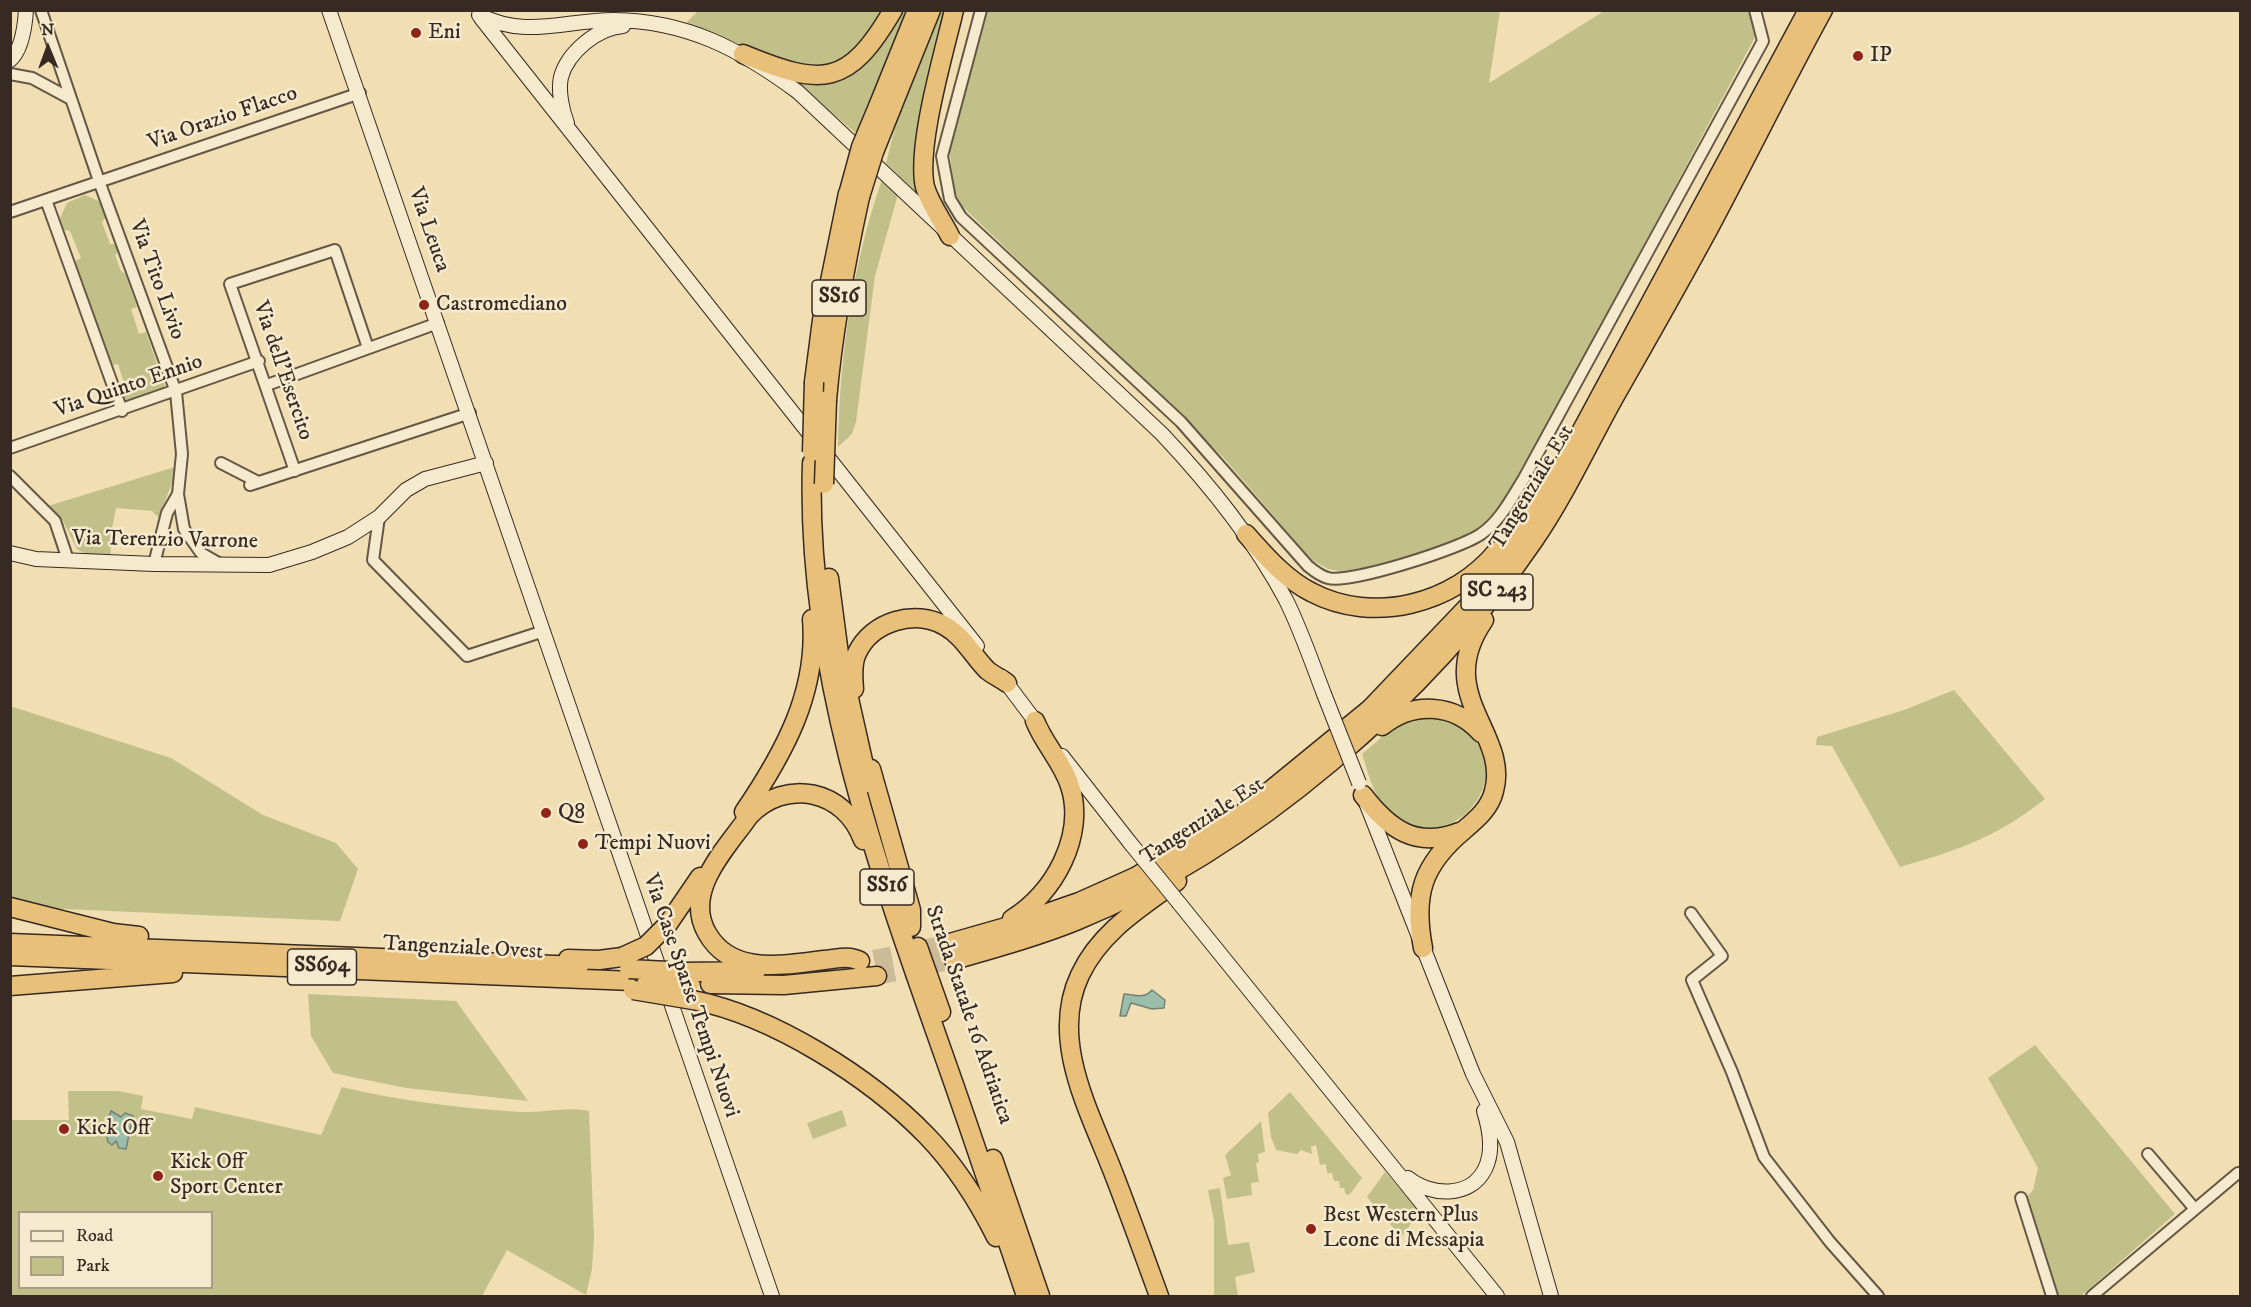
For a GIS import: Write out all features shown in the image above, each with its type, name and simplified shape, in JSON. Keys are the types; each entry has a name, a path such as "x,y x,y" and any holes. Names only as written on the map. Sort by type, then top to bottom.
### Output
{"highway":[{"path":"743,54 796,73 836,72 857,62 868,51 893,10"},
{"name":"Strada Statale 16 Adriatica","path":"885,105 917,10"},
{"name":"Strada Statale 16 Adriatica","path":"931,10 885,105 861,147 832,344 817,485 819,606 842,733 870,833 916,981 1026,1296"},
{"path":"950,236 929,198 924,171 928,131 954,10"},
{"name":"Tangenziale Est","path":"952,952 1013,925 1078,902 1135,877 1238,817 1302,767 1370,709 1477,597 1524,532 1568,456 1808,10"},
{"name":"Tangenziale Est","path":"952,952 1020,942 1078,920 1184,866 1238,832 1301,784 1376,722 1428,673 1486,606 1536,538 1709,228 1823,10"},
{"name":"Strada Statale 16 Adriatica","path":"854,194 833,256 814,382 812,463 817,485 830,593 850,712 880,826 911,927 1040,1296"},
{"path":"1246,534 1278,568 1311,592 1346,604 1377,608 1405,605 1436,597 1461,585 1484,567 1552,471 1568,456"},
{"path":"817,485 806,513 813,626 812,656 804,701 788,741 768,777 668,924 646,946 629,974 689,985 741,1015 809,1046 912,1121 947,1159 978,1204 998,1240 1018,1296"},
{"path":"1423,948 1418,910 1422,885 1439,855 1483,812 1494,791 1496,766 1467,688 1466,667 1470,645 1479,628 1530,554 1536,538"},
{"path":"911,927 911,910 874,785 854,687 856,654 866,640 887,623 902,619 931,621 945,626 988,671 1007,683"},
{"path":"1301,784 1316,779 1391,719 1413,710 1432,708 1454,712 1474,726 1486,739"},
{"path":"952,952 955,936 1013,919 1028,909 1048,885 1066,852 1073,818 1073,798 1069,784 1043,741 1035,721"},
{"path":"1361,789 1384,821 1408,835 1437,838 1464,830"},
{"name":"Tangenziale Ovest","path":"10,943 480,961 629,974 689,985 797,970 870,965 851,957 796,963 750,964 731,957 709,937 702,925 699,901 704,884 749,816 766,802 786,794 811,793 835,802 853,819 903,959 916,981"},
{"path":"1159,1296 1075,1072 1070,1037 1071,1005 1079,976 1104,939 1131,914 1225,848 1238,832"},
{"path":"10,908 113,933 208,941 232,950"},
{"name":"Tangenziale Ovest","path":"10,956 507,975 629,974"},
{"path":"10,986 150,973 265,972 304,966"}],"main road":[{"path":"10,60 15,56 22,35 26,10"},
{"name":"Via Leuca","path":"329,10 360,93 544,631"},
{"path":"477,13 497,24 522,29 612,20 655,24 704,36 743,54 818,109 1162,434 1206,481 1246,534 1286,600 1473,1074 1507,1142 1551,1296"},
{"path":"477,13 1007,683 1131,844 1497,1296"},
{"path":"572,133 564,115 561,78 573,55 588,41 616,26 655,24"},
{"name":"Via Terenzio Varrone","path":"10,553 36,559 224,566 269,565 312,552 348,537 380,517 406,490 425,479 486,463"},
{"name":"Via Case Sparse Tempi Nuovi","path":"544,631 772,1296"},
{"path":"1384,1157 1416,1185 1437,1192 1461,1189 1478,1178 1488,1160 1490,1133 1473,1074"}],"street":[{"name":"Via Tito Livio","path":"41,10 90,148 99,181 176,392 182,454 178,494"},
{"path":"981,10 942,156 950,199 961,217 1181,422 1308,566 1329,579 1353,578 1460,546 1484,533 1500,516 1523,480 1764,41 1755,10"},
{"path":"10,74 32,78 71,99"},
{"name":"Via Orazio Flacco","path":"10,212 360,93"},
{"path":"46,200 122,411"},
{"name":"Via dell'Esercito","path":"295,471 231,284 335,250 368,348"},
{"path":"267,385 438,323"},
{"name":"Via Quinto Ennio","path":"10,448 122,411 259,361"},
{"path":"221,463 254,483 470,413"},
{"path":"10,476 55,521 68,560"},
{"path":"154,564 167,513 178,494"},
{"path":"178,494 184,530 192,543 201,553 224,566"},
{"path":"380,517 373,560 467,656 544,631"},
{"path":"1691,913 1722,956 1692,980 1732,1072 1764,1157 1830,1242 1878,1296"},
{"path":"2148,1154 2194,1208"},
{"path":"2092,1296 2238,1173"},
{"path":"2021,1198 2052,1296"}],"green space":[{"path":"698,11 889,11 864,49 827,67 809,69 685,24"},
{"path":"901,11 910,11 862,138 791,79 827,78"},
{"path":"942,11 949,11 921,197 886,163 896,124"},
{"path":"986,11 1500,11 1489,83 1604,11 1750,11 1757,28 1754,39 1528,461 1499,508 1485,525 1464,539 1394,562 1345,572 1328,569 1312,560 1223,457 963,207 953,188 950,151"},
{"path":"883,177 897,192 897,198 875,276 856,422 852,434 838,447 842,378 850,310 863,243"},
{"path":"85,195 101,202 107,216 102,222 110,244 117,244 120,250 115,255 121,271 125,273 137,307 131,309 139,334 146,332 166,390 125,404 119,385 124,383 118,364 111,365 75,261 81,258 70,231 64,230 60,218 67,203"},
{"path":"178,466 159,518 152,511 116,508 110,539 111,556 87,555 77,549 63,521 48,506"},
{"path":"1954,690 2045,799 2010,824 1976,841 1941,855 1900,867 1832,746 1816,745 1817,737 1904,710"},
{"path":"10,706 171,758 263,815 336,843 358,869 340,921 63,909 11,900"},
{"path":"1440,713 1468,728 1476,736 1485,755 1486,774 1482,792 1472,807 1459,819 1443,826 1426,829 1409,825 1386,809 1373,787 1362,754 1403,719"},
{"path":"308,994 456,1001 528,1101 406,1088 333,1073 311,1036"},
{"path":"2035,1045 2175,1214 2081,1296 2055,1296 2025,1199 2033,1190 2038,1168 1988,1078"},
{"path":"342,1087 408,1100 475,1108 520,1112 573,1109 589,1111 594,1238 592,1269 586,1295 507,1250 482,1296 11,1296 11,1120 69,1120 68,1091 118,1091 143,1096 141,1109 192,1119 195,1107 321,1135"},
{"path":"1290,1092 1362,1178 1350,1194 1346,1195 1344,1188 1340,1188 1339,1181 1334,1181 1332,1173 1327,1173 1326,1164 1320,1165 1316,1145 1311,1147 1312,1154 1301,1150 1297,1154 1276,1150 1271,1137 1268,1113"},
{"path":"842,1110 847,1126 813,1139 807,1123"},
{"path":"1261,1121 1265,1152 1258,1154 1259,1162 1256,1163 1259,1182 1251,1183 1252,1195 1227,1199 1223,1178 1231,1175 1225,1155"},
{"path":"1385,1172 1420,1212 1401,1237 1367,1197"},
{"path":"1220,1188 1228,1245 1249,1242 1255,1272 1235,1277 1238,1296 1214,1295 1214,1221 1208,1190"}],"shaded area":[{"path":"1152,990 1165,1000 1164,1008 1152,1009 1131,1003 1126,1016 1120,1016 1124,994 1142,996"},
{"path":"111,1111 121,1117 125,1113 133,1116 126,1149 119,1148 116,1141 112,1145 108,1142 105,1128"}],"tunnel":[{"path":"874,959 950,943"},
{"path":"877,976 954,960"}],"place":[{"name":"Eni","path":"416,33"},
{"name":"IP","path":"1858,56"},
{"name":"Castromediano","path":"424,305"},
{"name":"Q8","path":"546,813"},
{"name":"Tempi Nuovi","path":"583,844"},
{"name":"Kick Off","path":"64,1129"},
{"name":"Kick Off Sport Center","path":"158,1176"},
{"name":"Best Western Plus Leone di Messapia","path":"1311,1229"}]}
